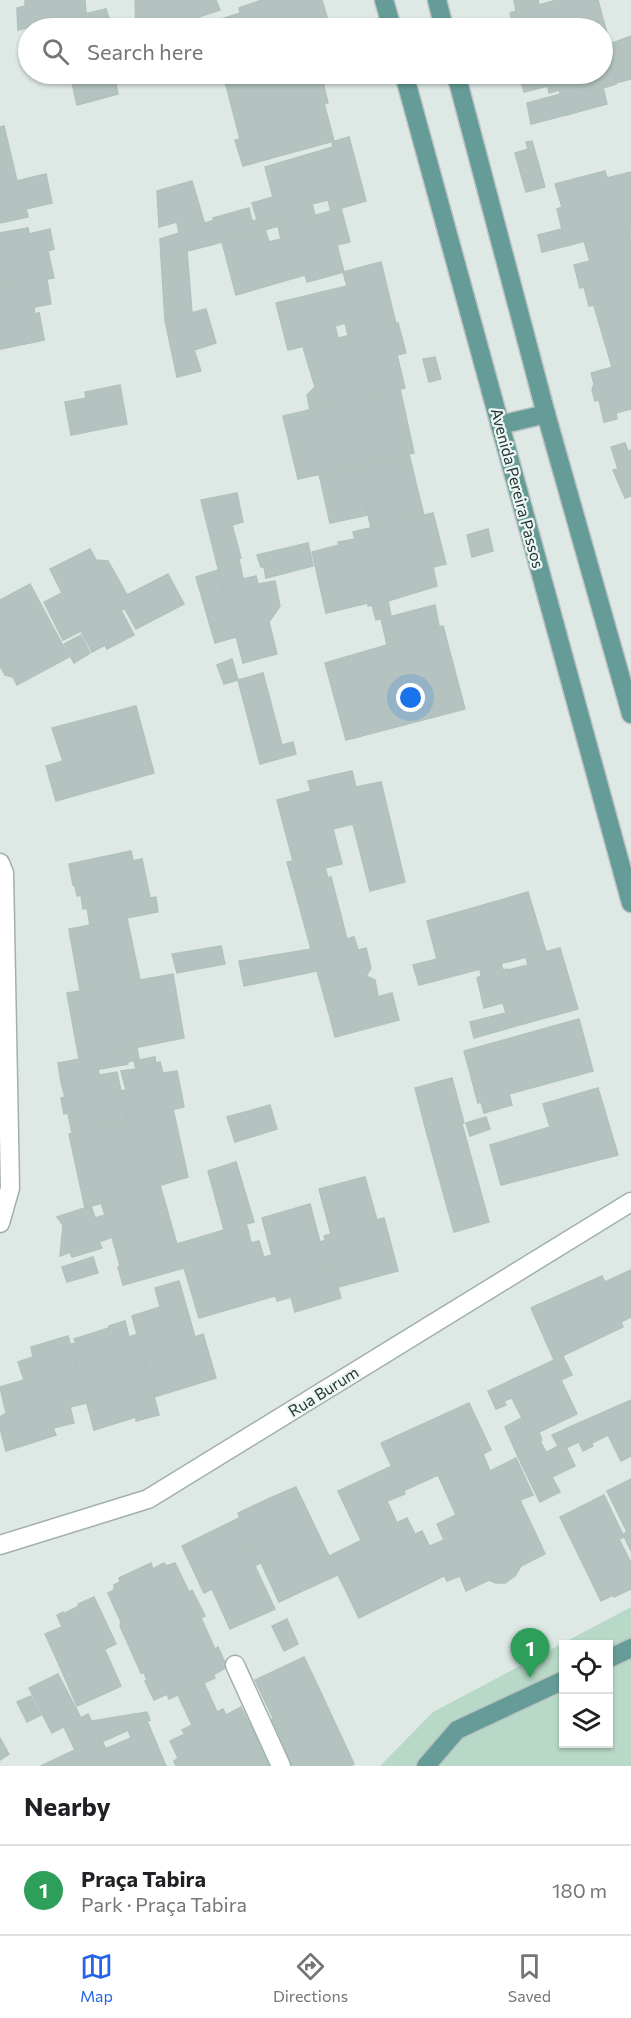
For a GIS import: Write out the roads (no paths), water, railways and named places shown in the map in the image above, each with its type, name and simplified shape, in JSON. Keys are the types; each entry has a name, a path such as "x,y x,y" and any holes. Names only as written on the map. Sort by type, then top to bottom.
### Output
{"main road":[{"path":"384,0 389,18"},
{"path":"437,0 442,18"},
{"name":"Avenida Pereira Passos","path":"407,84 500,424 624,847 631,903"},
{"path":"459,84 546,414 631,714"},
{"path":"500,424 546,414"},
{"path":"613,1657 631,1648"},
{"path":"426,1766 457,1730 559,1682"}],"street":[{"path":"0,863 4,873 10,1188 0,1222"},
{"name":"Rua Burum","path":"0,1545 148,1498 631,1202"},
{"path":"235,1665 281,1766"}],"place":[{"name":"Praça Tabira","path":"530,1678"}]}
